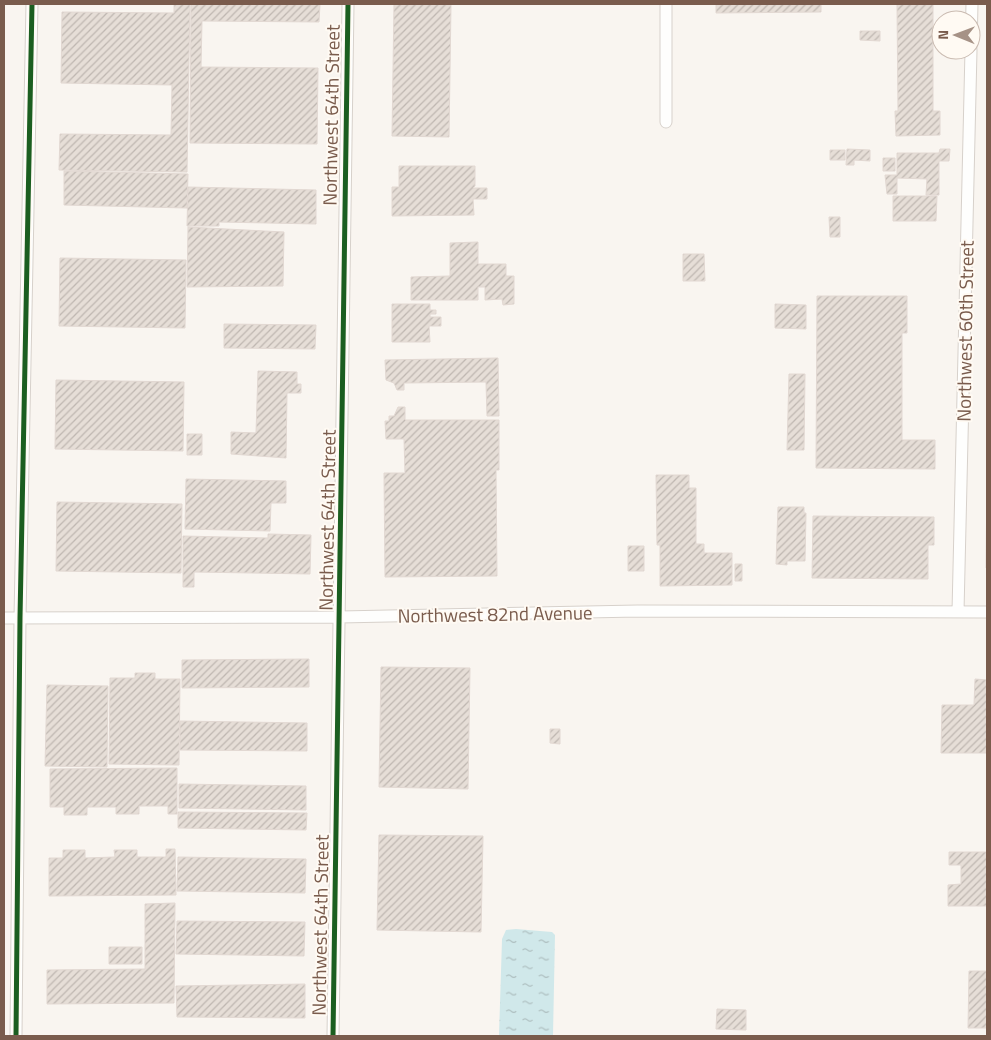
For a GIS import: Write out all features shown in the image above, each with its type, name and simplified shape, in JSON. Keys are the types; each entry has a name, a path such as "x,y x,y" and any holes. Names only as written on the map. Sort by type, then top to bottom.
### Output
{"street":[{"path":"16,1036 20,618 32,4"},
{"name":"Northwest 64th Street","path":"334,1036 348,4"},
{"path":"666,4 666,122"},
{"name":"Northwest 60th Street","path":"958,612 971,60"},
{"name":"Northwest 82nd Avenue","path":"4,618 340,617 638,611 987,612"}],"water":[{"path":"506,930 552,932 555,935 553,1036 499,1036 502,939"}],"building":[{"path":"174,4 190,4 187,172 59,170 60,134 171,135 172,85 61,83 62,12 174,13"},
{"path":"191,4 320,4 319,22 202,21 201,67 318,68 317,144 190,143"},
{"path":"394,4 451,4 449,137 392,136"},
{"path":"716,4 821,4 821,12 716,13"},
{"path":"897,4 933,4 933,10 931,10 931,60 933,60 933,111 940,111 940,135 896,136 895,111 898,111"},
{"path":"860,31 880,31 880,41 860,40"},
{"path":"847,149 870,150 870,161 854,160 854,165 846,165"},
{"path":"940,149 950,149 949,161 939,161 939,195 926,195 927,179 897,178 897,194 887,194 885,175 897,175 897,153 939,153"},
{"path":"830,150 845,150 845,160 830,160"},
{"path":"883,158 895,158 895,171 883,171"},
{"path":"399,166 475,166 475,186 473,188 487,188 487,199 473,199 474,215 392,216 392,187 399,187"},
{"path":"64,171 188,174 187,208 64,205"},
{"path":"188,187 316,190 316,224 219,222 219,226 187,226"},
{"path":"893,196 937,196 936,221 893,221"},
{"path":"829,217 840,217 840,237 830,237"},
{"path":"188,227 284,232 283,286 187,287"},
{"path":"478,242 478,264 506,264 506,276 514,276 514,304 503,305 502,299 485,300 485,287 478,287 478,300 411,300 411,277 450,276 450,243"},
{"path":"683,254 704,254 705,281 683,281"},
{"path":"60,258 186,260 185,328 59,326"},
{"path":"817,296 907,296 907,333 902,333 902,440 935,440 935,469 816,468"},
{"path":"392,304 430,304 430,310 436,310 436,314 430,314 430,317 441,317 441,326 429,326 430,342 392,342"},
{"path":"775,304 806,305 806,329 775,328"},
{"path":"224,324 316,325 315,349 224,348"},
{"path":"498,358 499,416 487,416 486,382 404,383 404,390 397,390 394,383 386,380 385,360"},
{"path":"258,371 297,372 297,384 301,384 301,393 287,393 286,458 231,454 231,432 256,433"},
{"path":"789,374 805,374 804,450 787,450"},
{"path":"56,380 184,382 183,451 55,449"},
{"path":"398,407 405,407 405,420 499,420 499,470 496,470 497,576 385,577 384,473 405,473 404,439 386,439 385,421 389,421 389,416 394,416"},
{"path":"187,434 202,434 202,455 187,455"},
{"path":"656,475 689,475 689,488 696,488 696,544 704,544 704,553 732,553 732,585 660,586 660,545 657,545"},
{"path":"987,476 987,568 986,568"},
{"path":"186,479 286,481 286,503 271,503 270,531 185,529"},
{"path":"57,502 182,504 181,573 56,571"},
{"path":"778,507 804,507 804,513 806,513 805,561 787,561 787,565 776,564"},
{"path":"813,516 934,517 934,545 928,545 928,579 812,578"},
{"path":"268,534 311,535 310,574 194,572 194,587 183,587 183,536 268,538"},
{"path":"628,546 644,546 644,571 628,571"},
{"path":"735,564 742,564 742,581 735,581"},
{"path":"309,659 309,687 182,688 182,660"},
{"path":"381,667 470,668 468,789 379,787"},
{"path":"135,673 155,673 155,679 180,679 179,765 109,764 110,678 135,678"},
{"path":"975,679 987,680 987,753 941,753 942,705 974,705"},
{"path":"47,685 108,686 107,767 45,766"},
{"path":"180,721 307,723 307,751 180,750"},
{"path":"550,729 560,729 560,744 550,743"},
{"path":"177,768 177,814 168,814 168,806 139,806 139,814 116,814 116,807 87,807 87,815 64,815 64,807 50,807 50,769"},
{"path":"179,784 306,786 306,810 179,808"},
{"path":"178,812 307,813 306,830 178,828"},
{"path":"379,835 483,836 481,932 377,930"},
{"path":"166,849 175,849 176,895 49,896 49,858 63,858 63,850 85,850 85,858 115,857 114,850 137,850 137,857 166,857"},
{"path":"949,852 987,852 987,906 948,906 948,885 961,884 961,865 949,865"},
{"path":"178,857 306,859 305,893 177,891"},
{"path":"175,903 174,1003 47,1004 47,970 145,969 145,904"},
{"path":"177,921 305,922 304,956 176,954"},
{"path":"109,947 142,947 142,964 109,964"},
{"path":"969,971 987,971 987,1028 968,1028"},
{"path":"305,984 305,1018 177,1017 176,986"},
{"path":"717,1009 746,1010 746,1030 716,1029"}],"cycle path":[{"path":"16,1036 20,618 32,4"},
{"path":"333,1036 348,4"}]}
